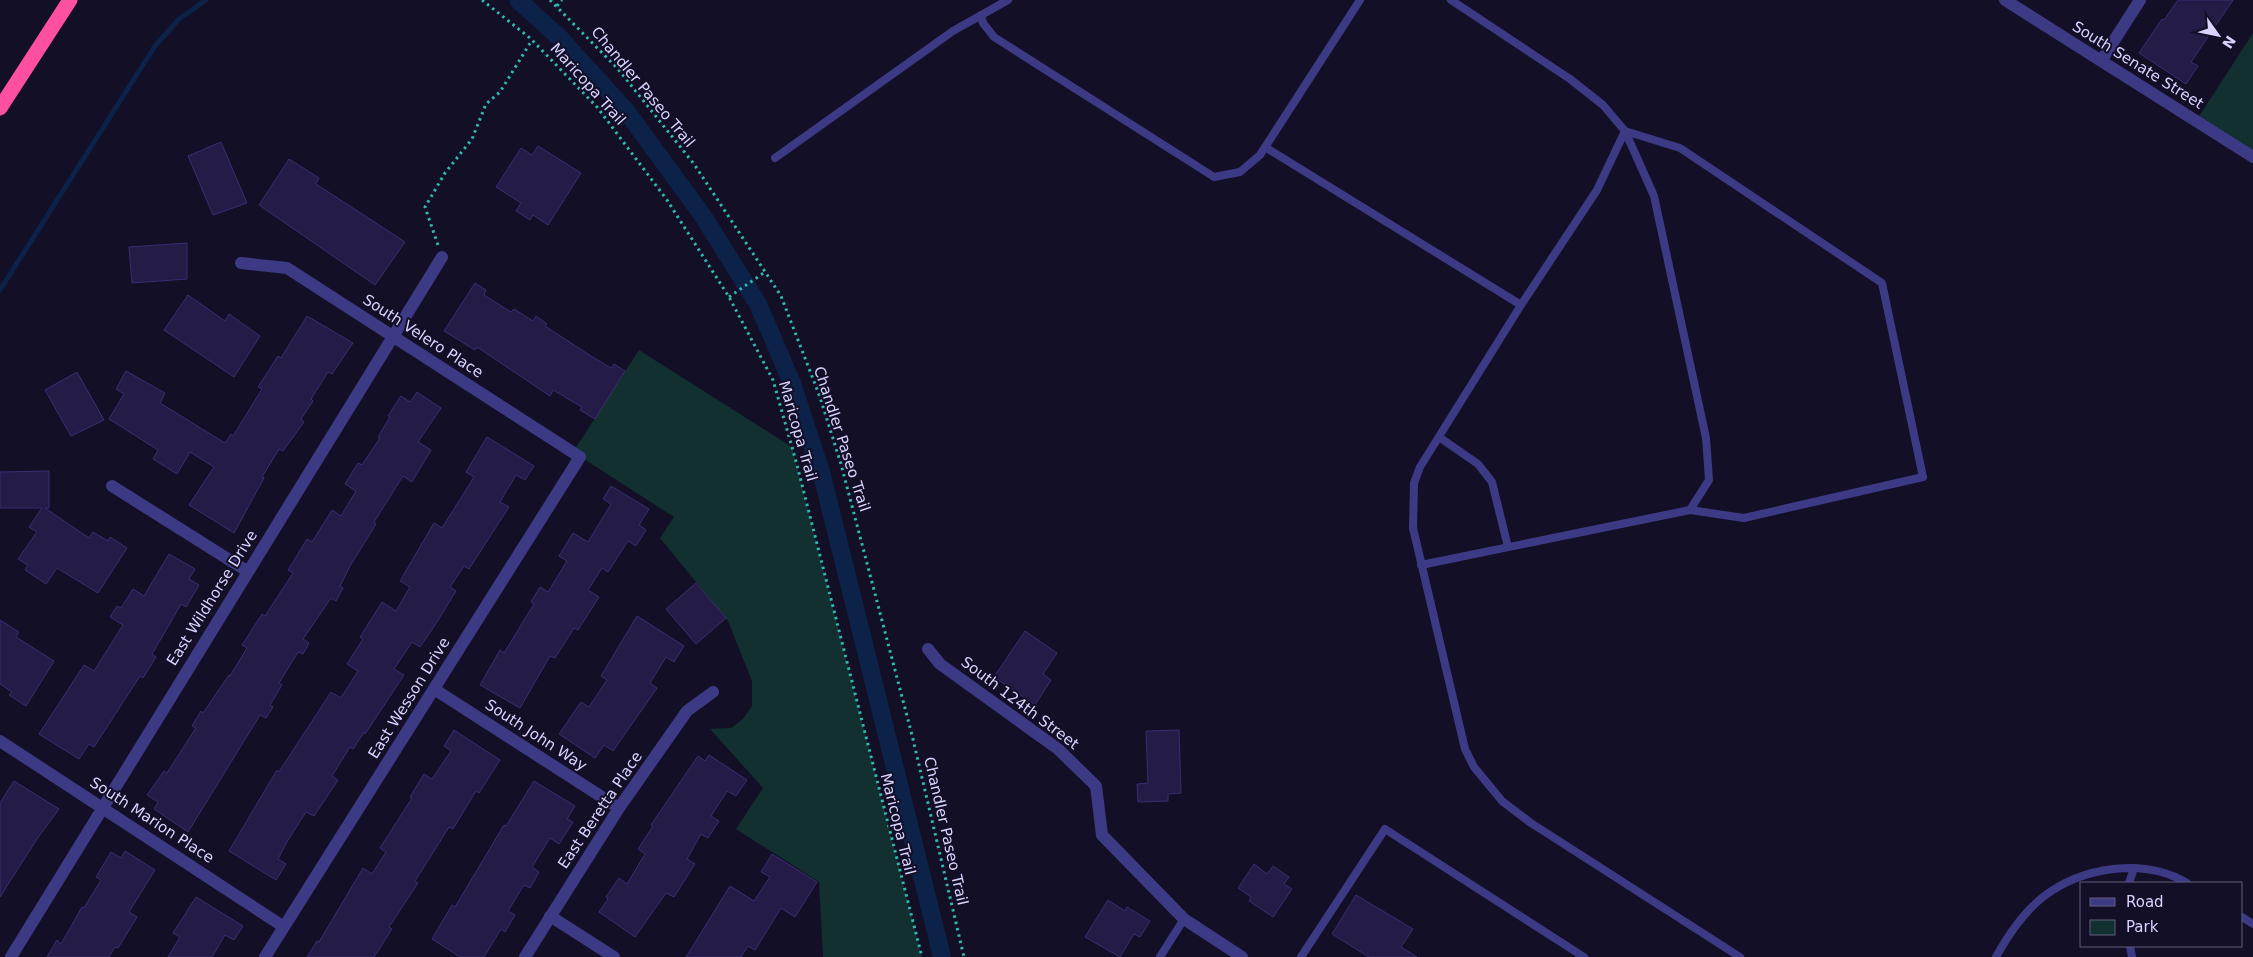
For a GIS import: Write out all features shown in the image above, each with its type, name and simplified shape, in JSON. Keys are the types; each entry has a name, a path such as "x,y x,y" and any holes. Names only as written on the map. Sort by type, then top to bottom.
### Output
{"highway":[{"path":"0,108 70,0"}],"street":[{"name":"South Senate Street","path":"2005,0 2253,157"},
{"path":"2101,61 2140,0"},
{"name":"East Wildhorse Drive","path":"11,957 102,806 442,257"},
{"name":"South Velero Place","path":"241,263 287,268 580,457"},
{"name":"East Wesson Drive","path":"265,957 580,457"},
{"path":"112,486 248,571"},
{"name":"South 124th Street","path":"928,648 940,664 1058,749 1096,786 1102,835 1184,919 1242,957"},
{"name":"South John Way","path":"434,689 620,808"},
{"name":"East Beretta Place","path":"525,957 620,808 687,711 713,692"},
{"name":"South Marion Place","path":"0,741 102,806 284,927"},
{"path":"550,916 614,957"}],"lane":[{"path":"775,158 953,31 1008,0"},
{"path":"981,15 983,23 994,37 1214,177 1240,172 1260,155 1360,0"},
{"path":"1451,0 1570,79 1603,105 1625,132 1654,196 1706,438 1709,480 1690,510"},
{"path":"1625,132 1597,190 1521,305 1420,467 1414,483 1413,528 1466,749 1474,767 1502,801 1531,822 1740,957"},
{"path":"1421,565 1690,510 1744,518 1923,477 1882,283 1680,148 1625,132"},
{"path":"1265,148 1521,305"},
{"path":"1439,437 1478,464 1492,482 1508,548"},
{"path":"1301,957 1385,829 1584,957"},
{"path":"2129,882 2134,868"},
{"path":"1996,957 2009,934 2043,897 2066,883 2094,872 2134,868 2152,869 2167,873 2185,882"},
{"path":"1160,957 1184,919"}],"path":[{"name":"Maricopa Trail","path":"482,0 532,40 597,107 667,200 728,296 773,380 797,464 922,957"},
{"name":"Chandler Paseo Trail","path":"550,0 618,69 694,164 781,296 820,397 841,464 912,735 964,957"},
{"path":"557,6 562,0"},
{"path":"442,257 425,207 446,173 472,139 486,104 500,92 532,40"},
{"path":"728,296 765,272"}],"green space":[{"path":"2253,33 2253,157 2196,121"},
{"path":"639,350 792,447 922,957 823,957 819,882 736,829 763,788 710,729 731,728 743,719 752,706 752,681 728,621 660,538 674,517 573,452"}],"building":[{"path":"2178,0 2233,0 2191,62 2198,66 2186,84 2139,53 2162,19 2164,20"},
{"path":"221,142 247,203 213,215 188,156"},
{"path":"538,146 581,173 548,225 533,215 530,220 516,211 521,203 496,187 521,148 532,155"},
{"path":"289,159 319,178 316,184 405,242 375,285 259,205"},
{"path":"187,243 187,279 132,283 129,247"},
{"path":"475,283 486,290 484,295 511,312 514,309 533,321 536,316 547,324 545,326 591,356 611,368 614,364 625,371 595,419 580,410 582,407 553,390 550,396 477,347 475,350 444,331"},
{"path":"188,295 225,321 229,314 260,336 234,377 164,330"},
{"path":"307,316 353,343 332,374 328,372 311,399 313,401 301,419 304,422 283,451 279,449 262,477 264,478 234,533 189,505 214,467 190,452 177,474 153,459 158,450 109,419 124,394 116,389 126,371 165,393 160,403 225,443 231,434 233,436 262,389 258,387 278,356 281,358"},
{"path":"77,372 104,420 71,436 45,390"},
{"path":"417,392 441,408 418,442 431,450 412,482 403,476 374,522 376,524 350,566 340,586 343,588 336,601 331,598 303,639 309,643 303,654 298,652 279,683 282,685 270,705 273,707 266,718 260,715 188,832 154,809 158,802 147,795 164,771 167,773 196,728 192,726 201,711 203,713 230,676 247,648 242,645 262,614 265,616 293,573 288,570 307,539 312,542 332,510 341,516 356,491 345,484 358,463 362,465 380,438 378,437 390,417 388,416 401,396 410,402"},
{"path":"487,437 534,466 525,480 516,475 500,502 509,507 469,569 464,566 450,587 456,591 435,625 420,647 412,642 394,669 404,675 365,734 364,732 353,749 350,747 332,776 338,780 314,816 306,812 288,840 278,859 286,864 276,880 229,851 277,770 279,772 331,692 341,698 358,671 347,664 363,639 360,637 382,602 396,611 410,587 400,581 434,523 442,528 474,477 466,472"},
{"path":"49,471 49,508 45,508 89,538 93,532 108,541 110,537 127,548 98,593 57,568 46,584 25,570 28,565 18,559 37,532 29,527 42,508 0,508 0,472"},
{"path":"611,486 649,509 639,525 646,530 636,546 628,541 608,572 602,568 588,590 599,597 578,630 574,628 555,658 550,656 520,708 480,685 500,650 504,653 534,604 531,602 540,587 548,592 567,561 559,556 573,533 588,542 611,504 603,499"},
{"path":"169,554 195,569 189,579 199,585 186,607 181,604 152,654 156,657 143,678 140,676 94,747 89,744 79,759 39,734 84,665 94,671 123,625 110,617 117,606 121,608 133,589 144,596"},
{"path":"696,583 726,618 696,644 666,609"},
{"path":"637,616 684,646 674,662 666,657 650,683 657,688 613,751 604,745 595,758 559,734 581,702 589,707 607,680 601,676"},
{"path":"0,620 19,632 16,637 54,661 26,706 9,695 12,692 0,684"},
{"path":"1025,631 1057,653 1043,674 1051,680 1035,705 994,677"},
{"path":"454,730 500,760 479,793 476,791 453,829 449,827 415,881 418,883 389,927 392,929 374,957 307,957 317,941 319,942 363,868 372,874 386,852 380,848 412,798 410,797 424,774 432,779 451,751 444,746"},
{"path":"1179,730 1181,793 1168,794 1168,801 1138,802 1137,784 1148,783 1146,731"},
{"path":"709,755 747,780 736,796 727,791 711,816 719,821 708,838 701,834 687,859 695,864 674,897 666,893 635,937 599,912 608,899 606,897 619,878 627,884 645,854 638,849 653,826 651,825 698,756 705,761"},
{"path":"14,781 59,809 37,839 0,897 0,803"},
{"path":"534,781 575,806 567,819 573,822 559,844 550,838 532,867 539,872 530,888 524,885 508,911 515,915 505,932 501,929 484,957 460,957 432,939 452,905 455,907 504,825 506,826"},
{"path":"125,851 155,870 129,912 137,917 118,948 115,947 109,957 47,957 57,940 61,944 82,907 84,908 101,880 96,877 111,852 121,858"},
{"path":"772,854 817,882 795,917 781,908 755,950 748,946 741,957 686,957 730,886 754,901 770,877 761,872"},
{"path":"1254,864 1267,874 1273,866 1289,877 1284,884 1292,889 1273,917 1249,901 1251,897 1238,888"},
{"path":"1356,895 1413,929 1401,947 1417,957 1369,957 1332,934"},
{"path":"196,897 243,926 234,940 225,935 212,957 168,957 180,937 173,933"},
{"path":"1108,900 1125,911 1127,907 1150,921 1140,937 1134,934 1120,957 1085,937"}],"waterway":[{"path":"0,290 155,46 179,19 206,0"},
{"path":"518,0 559,37 627,112 703,216 758,304 792,383 822,475 942,957"}]}
